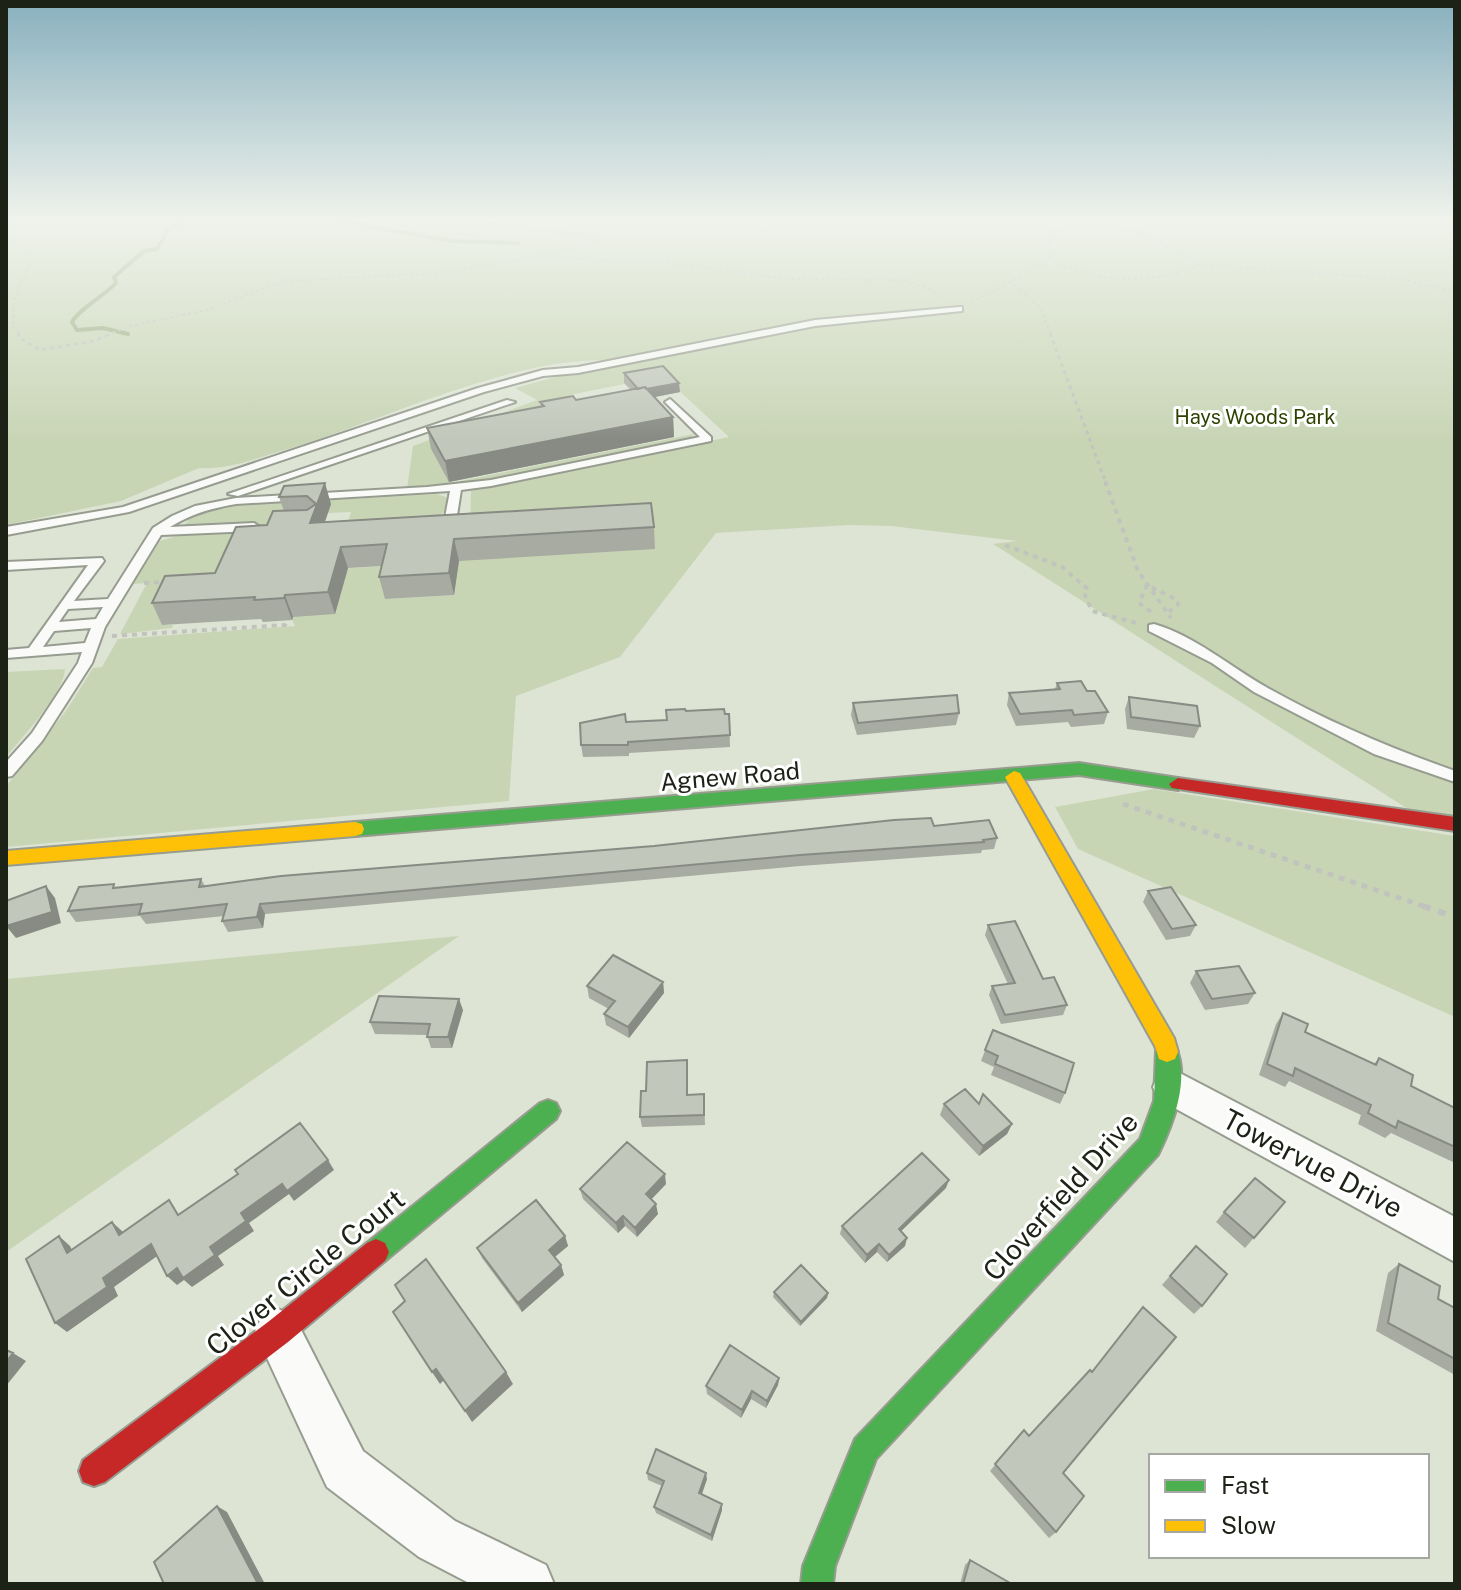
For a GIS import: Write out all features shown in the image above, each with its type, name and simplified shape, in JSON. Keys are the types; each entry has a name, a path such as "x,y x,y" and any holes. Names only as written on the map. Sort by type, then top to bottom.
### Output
{"street":[{"name":"Agnew Road","path":"6,858 1014,777 1079,769 1452,823"},
{"name":"Cloverfield Drive","path":"817,1584 819,1566 865,1449 1149,1147 1163,1122 1172,1087 1166,1045 1014,777"},
{"name":"Towervue Drive","path":"1172,1087 1455,1240"},
{"name":"Clover Circle Court","path":"94,1471 278,1332 548,1111"},
{"path":"278,1332 345,1469 437,1539 527,1584"}],"lane":[{"path":"6,531 125,510 481,390 543,373 578,370 815,323 959,309"},
{"path":"6,772 37,737 85,663 112,603 156,531 172,520 234,495 510,402"},
{"path":"214,504 491,483 707,439 670,402"},
{"path":"449,528 456,487"},
{"path":"156,531 267,526"},
{"path":"6,566 98,561 33,652"},
{"path":"64,605 112,603"},
{"path":"49,627 95,635"},
{"path":"1154,628 1217,660 1259,689 1379,750 1454,776"},
{"path":"6,654 33,652 95,635"}],"path":[{"path":"17,292 14,300 13,327 19,332 18,337 40,350 94,341 130,326 207,310 254,292"},
{"path":"933,292 959,309 984,292"},
{"path":"1020,292 1041,308 1138,571 1158,600"},
{"path":"1005,545 1069,571 1083,580 1092,611 1154,628"},
{"path":"140,583 169,582"},
{"path":"1147,585 1177,600 1178,605 1167,613"},
{"path":"1147,585 1139,603 1147,610 1173,621"},
{"path":"95,635 285,625 287,621"},
{"path":"1122,804 1455,917"}],"green space":[{"name":"Hays Woods Park","path":"6,292 1455,292 1455,816 1411,811 993,544 1017,541 891,526 849,525 716,533 620,657 516,696 509,801 6,847 6,786 66,711 93,668 102,667 118,639 295,626 292,620 307,571 399,565 386,599 454,595 459,561 470,535 471,490 729,437 663,376 570,395 584,412 431,449 450,483 694,434 689,440 489,481 407,489 413,446 537,400 515,388 559,376 636,363 596,360 552,365 461,388 255,459 222,467 199,468 121,501 6,525"},
{"path":"437,494 449,498 447,509 440,515 341,543 351,512 328,513 271,525 196,528 185,524 193,515 229,506"},
{"path":"273,530 163,625 173,625 172,628 120,634 147,583 133,584 160,541 183,534"},
{"path":"65,669 51,702 6,757 6,672"},
{"path":"1154,789 1455,836 1455,1017 1078,849 1055,807"},
{"path":"459,936 6,1252 6,979"}],"building":[{"path":"663,366 679,383 638,389 624,373"},
{"path":"645,387 673,417 445,461 427,428 544,406 540,402 573,396 576,400"},
{"path":"325,483 310,523 651,503 654,527 454,539 449,573 379,577 387,544 341,547 328,592 254,600 255,597 152,603 165,576 215,573 236,527 267,525 273,511 307,510 316,504 307,496 279,497 284,486"},
{"path":"1081,681 1087,691 1095,691 1108,712 1074,715 1072,710 1020,714 1009,693 1060,689 1057,683"},
{"path":"957,695 959,713 858,723 853,703"},
{"path":"1129,697 1197,706 1200,726 1131,717"},
{"path":"724,709 725,714 729,714 730,735 628,742 628,745 581,745 580,723 625,714 626,722 667,720 666,710"},
{"path":"931,818 934,826 989,820 997,838 984,842 800,855 260,904 257,917 222,921 227,904 139,914 142,904 68,911 79,887 114,884 113,888 201,879 199,887 281,876 654,846"},
{"path":"46,886 52,912 6,926 6,901"},
{"path":"1171,887 1196,925 1172,929 1148,891"},
{"path":"1015,921 1043,979 1054,977 1067,1005 1005,1015 992,986 1015,983 988,925"},
{"path":"613,955 663,982 628,1027 604,1014 615,1001 587,986"},
{"path":"1239,966 1255,993 1212,999 1196,971"},
{"path":"379,996 459,999 448,1037 427,1037 430,1024 370,1022"},
{"path":"1283,1013 1308,1024 1305,1032 1376,1065 1379,1058 1413,1075 1411,1086 1455,1108 1455,1147 1398,1121 1396,1128 1368,1113 1371,1105 1295,1068 1293,1076 1267,1064"},
{"path":"993,1030 1074,1063 1065,1093 995,1064 998,1056 985,1050"},
{"path":"687,1060 687,1095 704,1094 704,1115 640,1117 641,1091 646,1091 647,1062"},
{"path":"965,1089 979,1104 983,1094 1012,1124 983,1146 944,1104"},
{"path":"300,1123 328,1160 287,1191 282,1184 241,1213 246,1221 210,1247 215,1255 183,1278 177,1268 167,1276 151,1244 103,1278 107,1287 55,1323 26,1259 59,1236 67,1253 112,1222 119,1235 169,1200 178,1215 238,1174 235,1170"},
{"path":"627,1142 665,1174 646,1194 656,1204 635,1228 623,1216 616,1223 580,1189"},
{"path":"922,1153 949,1180 899,1229 907,1238 889,1255 879,1244 867,1255 842,1226"},
{"path":"1255,1178 1285,1202 1254,1238 1224,1212"},
{"path":"536,1200 565,1236 549,1250 561,1265 518,1303 477,1248"},
{"path":"1196,1246 1227,1274 1202,1306 1170,1276"},
{"path":"426,1259 506,1372 465,1411 436,1369 432,1372 393,1312 405,1301 395,1285"},
{"path":"1399,1264 1440,1286 1438,1299 1455,1308 1455,1359 1388,1323"},
{"path":"801,1265 828,1293 801,1322 774,1292"},
{"path":"1143,1307 1176,1337 1063,1473 1084,1496 1056,1532 995,1464 1024,1430 1029,1436 1090,1370 1092,1372"},
{"path":"730,1345 779,1378 767,1401 752,1391 742,1410 706,1386"},
{"path":"6,1350 13,1353 6,1362"},
{"path":"656,1449 706,1473 699,1493 722,1504 711,1535 654,1507 664,1481 647,1473"},
{"path":"217,1506 258,1584 164,1584 154,1562"},
{"path":"970,1560 1010,1583 963,1584"}],"waterway":[{"path":"106,292 72,322 77,330 103,328 128,334"}],"traffic: fast":[{"path":"355,829 1079,769 1178,784"},
{"path":"817,1584 819,1566 865,1449 1149,1147 1166,1101 1167,1052"},
{"path":"376,1252 548,1111"}],"traffic: slow":[{"path":"1014,777 1166,1045 1167,1052"},
{"path":"6,858 355,829"}],"traffic: jam":[{"path":"1178,784 1455,824"},
{"path":"94,1471 278,1332 376,1252"}]}
